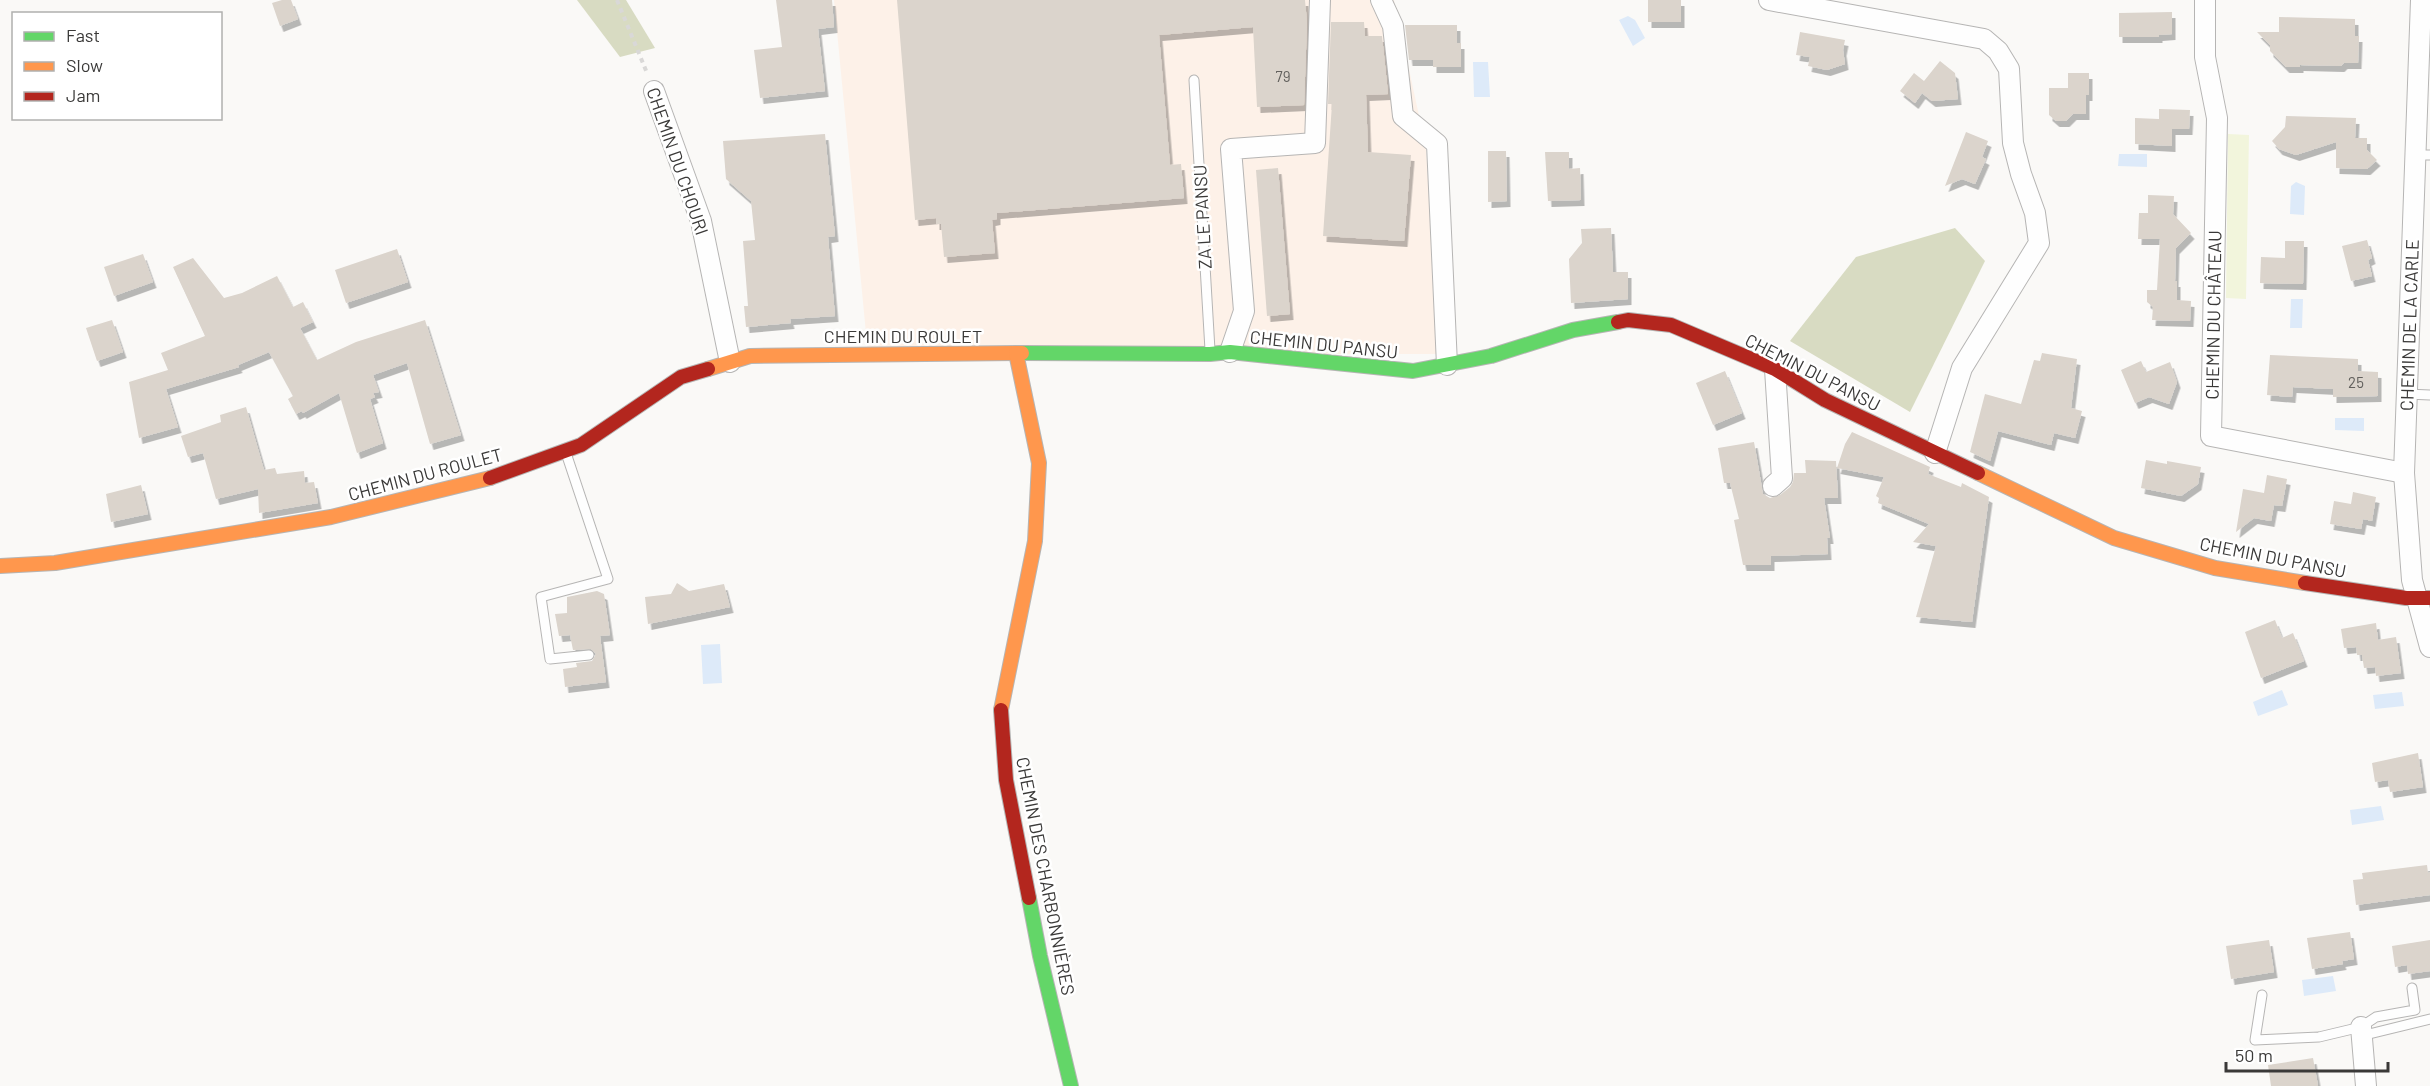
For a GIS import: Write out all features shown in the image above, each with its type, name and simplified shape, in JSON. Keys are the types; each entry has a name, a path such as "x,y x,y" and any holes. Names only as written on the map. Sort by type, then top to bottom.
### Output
{"street":[{"path":"1230,352 1244,311 1231,148 1315,143 1320,0"},
{"path":"1381,0 1393,26 1402,116 1437,144 1447,365"},
{"path":"1769,0 1984,39 1998,51 2009,69 2013,143 2035,213 2039,243 1962,368 1935,453"},
{"name":"CHEMIN DU CHÂTEAU","path":"2205,0 2205,57 2217,118 2211,436 2404,473"},
{"name":"CHEMIN DE LA CARLE","path":"2421,0 2425,32 2422,155 2404,473 2412,580 2423,598 2430,647"},
{"name":"CHEMIN DU CHOURI","path":"654,91 701,220 730,362"},
{"name":"CHEMIN DU PANSU","path":"1016,353 1210,354 1230,352 1413,371 1491,356 1573,330 1628,320 1671,325 1775,369 1826,400 2126,541 2215,568 2342,589 2423,598"},
{"name":"CHEMIN DU ROULET","path":"0,566 55,563 331,517 477,483 581,446 681,378 750,357 1016,353"},
{"name":"CHEMIN DES CHARBONNIÈRES","path":"1016,353 1039,463 1035,541 1001,706 1006,780 1040,956 1071,1086"},
{"path":"1773,486 1782,478 1775,369"},
{"path":"2361,1031 2366,1086"}],"lane":[{"name":"ZA LE PANSU","path":"1194,80 1210,354"},
{"path":"2407,394 2430,395"},
{"path":"565,451 608,579 541,597 550,659 590,655"},
{"path":"2361,1031 2376,1017 2415,1010 2412,988"},
{"path":"2262,995 2255,1040 2319,1037 2430,1019"}],"path":[{"name":"CHEMIN DU CHOURI","path":"617,0 654,91"}],"shaded area":[{"path":"834,0 1394,0 1426,148 1439,354 868,354"}],"green space":[{"path":"577,0 626,0 655,48 620,57"},
{"path":"2228,134 2249,135 2246,299 2226,298"},
{"path":"1955,228 1985,261 1910,412 1790,341 1856,257"}],"water":[{"path":"1628,16 1635,20 1645,38 1633,46 1619,20"},
{"path":"1473,62 1488,62 1490,97 1474,97"},
{"path":"2119,154 2147,154 2147,167 2118,166"},
{"path":"2296,182 2305,186 2304,215 2290,214 2291,186"},
{"path":"2291,299 2303,299 2302,328 2290,328"},
{"path":"2335,418 2364,418 2364,431 2335,430"},
{"path":"720,644 722,683 703,684 701,645"},
{"path":"2282,690 2288,705 2258,716 2253,702"},
{"path":"2402,692 2404,706 2375,709 2373,695"},
{"path":"2381,806 2384,820 2352,825 2350,810"},
{"path":"2333,976 2336,991 2304,996 2302,980"}],"building":[{"path":"291,0 298,19 280,26 272,3"},
{"path":"776,0 832,0 834,27 818,29 825,91 760,98 754,50 782,47"},
{"path":"897,0 1305,0 1307,23 1304,105 1257,107 1253,27 1159,35 1170,165 1181,164 1184,198 997,213 997,219 992,220 995,253 944,257 941,224 936,224 936,218 915,220"},
{"path":"1648,0 1681,0 1681,22 1648,22"},
{"path":"2172,12 2172,34 2159,35 2159,37 2119,37 2119,13"},
{"path":"2279,17 2355,19 2355,36 2359,36 2358,63 2344,63 2341,66 2286,67 2270,51 2270,45 2257,32 2279,32"},
{"path":"1331,22 1364,22 1365,36 1382,36 1388,94 1366,95 1368,152 1411,155 1404,241 1323,236 1332,104 1328,104"},
{"path":"1405,25 1457,25 1457,43 1461,43 1461,67 1433,67 1433,60 1409,60"},
{"path":"1800,32 1845,40 1843,50 1845,64 1827,70 1808,66 1810,57 1796,55"},
{"path":"1940,61 1955,73 1958,99 1932,101 1922,93 1915,103 1900,91 1914,73 1924,81"},
{"path":"2068,73 2089,73 2086,114 2073,114 2066,121 2056,121 2049,115 2049,88 2068,88"},
{"path":"2159,109 2190,110 2189,129 2172,129 2172,146 2135,144 2135,118 2159,119"},
{"path":"2286,116 2356,118 2355,138 2367,138 2367,150 2377,160 2367,169 2336,168 2336,142 2296,155 2279,149 2272,141 2285,127"},
{"path":"1966,132 1988,141 1982,157 1986,159 1975,184 1962,179 1945,186"},
{"path":"825,134 835,236 828,237 835,316 790,319 791,323 746,327 744,306 748,306 743,241 755,240 751,201 726,179 723,141"},
{"path":"1488,151 1506,151 1507,201 1488,202"},
{"path":"1545,152 1569,152 1569,169 1580,168 1581,200 1548,201"},
{"path":"1278,168 1290,314 1267,316 1256,170"},
{"path":"2148,195 2174,196 2173,214 2191,233 2176,248 2175,281 2177,281 2177,300 2191,301 2190,321 2152,320 2153,307 2147,302 2147,290 2157,290 2160,239 2138,239 2139,213 2148,213"},
{"path":"1611,228 1613,272 1628,272 1628,299 1571,303 1569,259 1582,243 1581,229"},
{"path":"2367,240 2372,258 2368,260 2372,276 2351,281 2342,246"},
{"path":"2285,241 2304,241 2303,284 2260,283 2261,257 2285,258"},
{"path":"397,249 408,282 346,303 335,270"},
{"path":"143,254 153,282 114,296 104,267"},
{"path":"193,258 224,298 242,293 277,276 293,307 303,302 313,322 300,328 317,360 356,342 425,320 461,435 430,444 407,363 373,375 379,392 373,393 375,397 370,399 383,443 357,453 339,393 303,413 302,411 296,414 288,399 293,396 269,352 238,365 239,367 166,389 178,427 139,438 129,382 168,370 161,353 205,336 173,267"},
{"path":"112,320 123,352 97,361 86,328"},
{"path":"2042,353 2077,359 2071,408 2082,411 2075,438 2054,433 2051,445 1998,431 1990,461 1970,452 1985,394 2021,404 2034,360 2040,361"},
{"path":"2270,355 2358,359 2358,371 2378,372 2378,396 2333,397 2333,389 2293,387 2292,397 2267,395"},
{"path":"2141,361 2146,372 2170,362 2177,382 2169,404 2149,397 2135,403 2121,370"},
{"path":"1725,371 1742,413 1713,425 1696,383"},
{"path":"246,407 264,470 275,468 277,474 304,471 305,483 314,482 318,503 259,513 258,489 216,499 203,453 188,457 181,436 221,422 220,415"},
{"path":"1852,432 1930,467 1928,474 1961,487 1962,483 1989,497 1972,622 1916,617 1936,546 1913,542 1929,524 1878,503 1879,498 1876,496 1884,477 1837,468 1845,444"},
{"path":"1754,442 1763,494 1770,498 1780,495 1790,487 1794,473 1806,473 1805,460 1836,461 1838,498 1824,498 1830,538 1827,538 1828,554 1771,556 1771,565 1743,565 1734,520 1739,519 1730,483 1724,483 1718,448"},
{"path":"2146,460 2201,467 2198,484 2181,496 2141,488"},
{"path":"2267,475 2287,479 2282,506 2274,505 2271,521 2254,518 2236,532 2243,489 2264,493"},
{"path":"141,485 148,514 111,522 106,494"},
{"path":"2353,492 2376,497 2372,521 2363,519 2361,529 2330,524 2334,501 2351,504"},
{"path":"677,583 689,591 724,584 730,607 648,624 645,597 671,594"},
{"path":"597,591 604,594 610,635 600,636 606,682 565,687 563,669 577,667 576,663 592,661 596,654 591,649 573,650 570,635 559,636 555,614 567,613 567,597"},
{"path":"2275,620 2282,638 2293,633 2304,661 2261,678 2245,632"},
{"path":"2376,623 2378,640 2396,637 2401,673 2376,676 2375,667 2364,668 2362,655 2357,655 2356,647 2344,648 2341,629"},
{"path":"2418,753 2423,787 2390,792 2388,780 2375,782 2372,763"},
{"path":"2427,865 2428,873 2430,872 2430,895 2356,905 2353,880 2363,879 2362,873"},
{"path":"2350,932 2354,959 2342,961 2343,964 2312,969 2307,938"},
{"path":"2269,940 2274,972 2231,979 2226,946"},
{"path":"2430,940 2430,971 2408,974 2407,965 2395,967 2392,946"},
{"path":"2313,1058 2318,1086 2271,1086 2268,1065"}],"traffic: fast":[{"path":"1022,353 1210,354 1230,352 1413,371 1491,356 1573,330 1618,322"},
{"path":"1029,898 1040,956 1071,1086"}],"traffic: slow":[{"path":"1001,710 1035,541 1039,463 1016,353"},
{"path":"708,369 750,356 1022,353"},
{"path":"1978,473 2114,538 2215,568 2305,583"},
{"path":"0,566 55,563 331,517 490,478"}],"traffic: jam":[{"path":"1618,322 1628,320 1671,325 1775,369 1825,400 1978,473"},
{"path":"490,478 581,445 681,377 708,369"},
{"path":"2305,583 2406,598 2430,598"},
{"path":"1001,710 1006,780 1029,898"}]}
